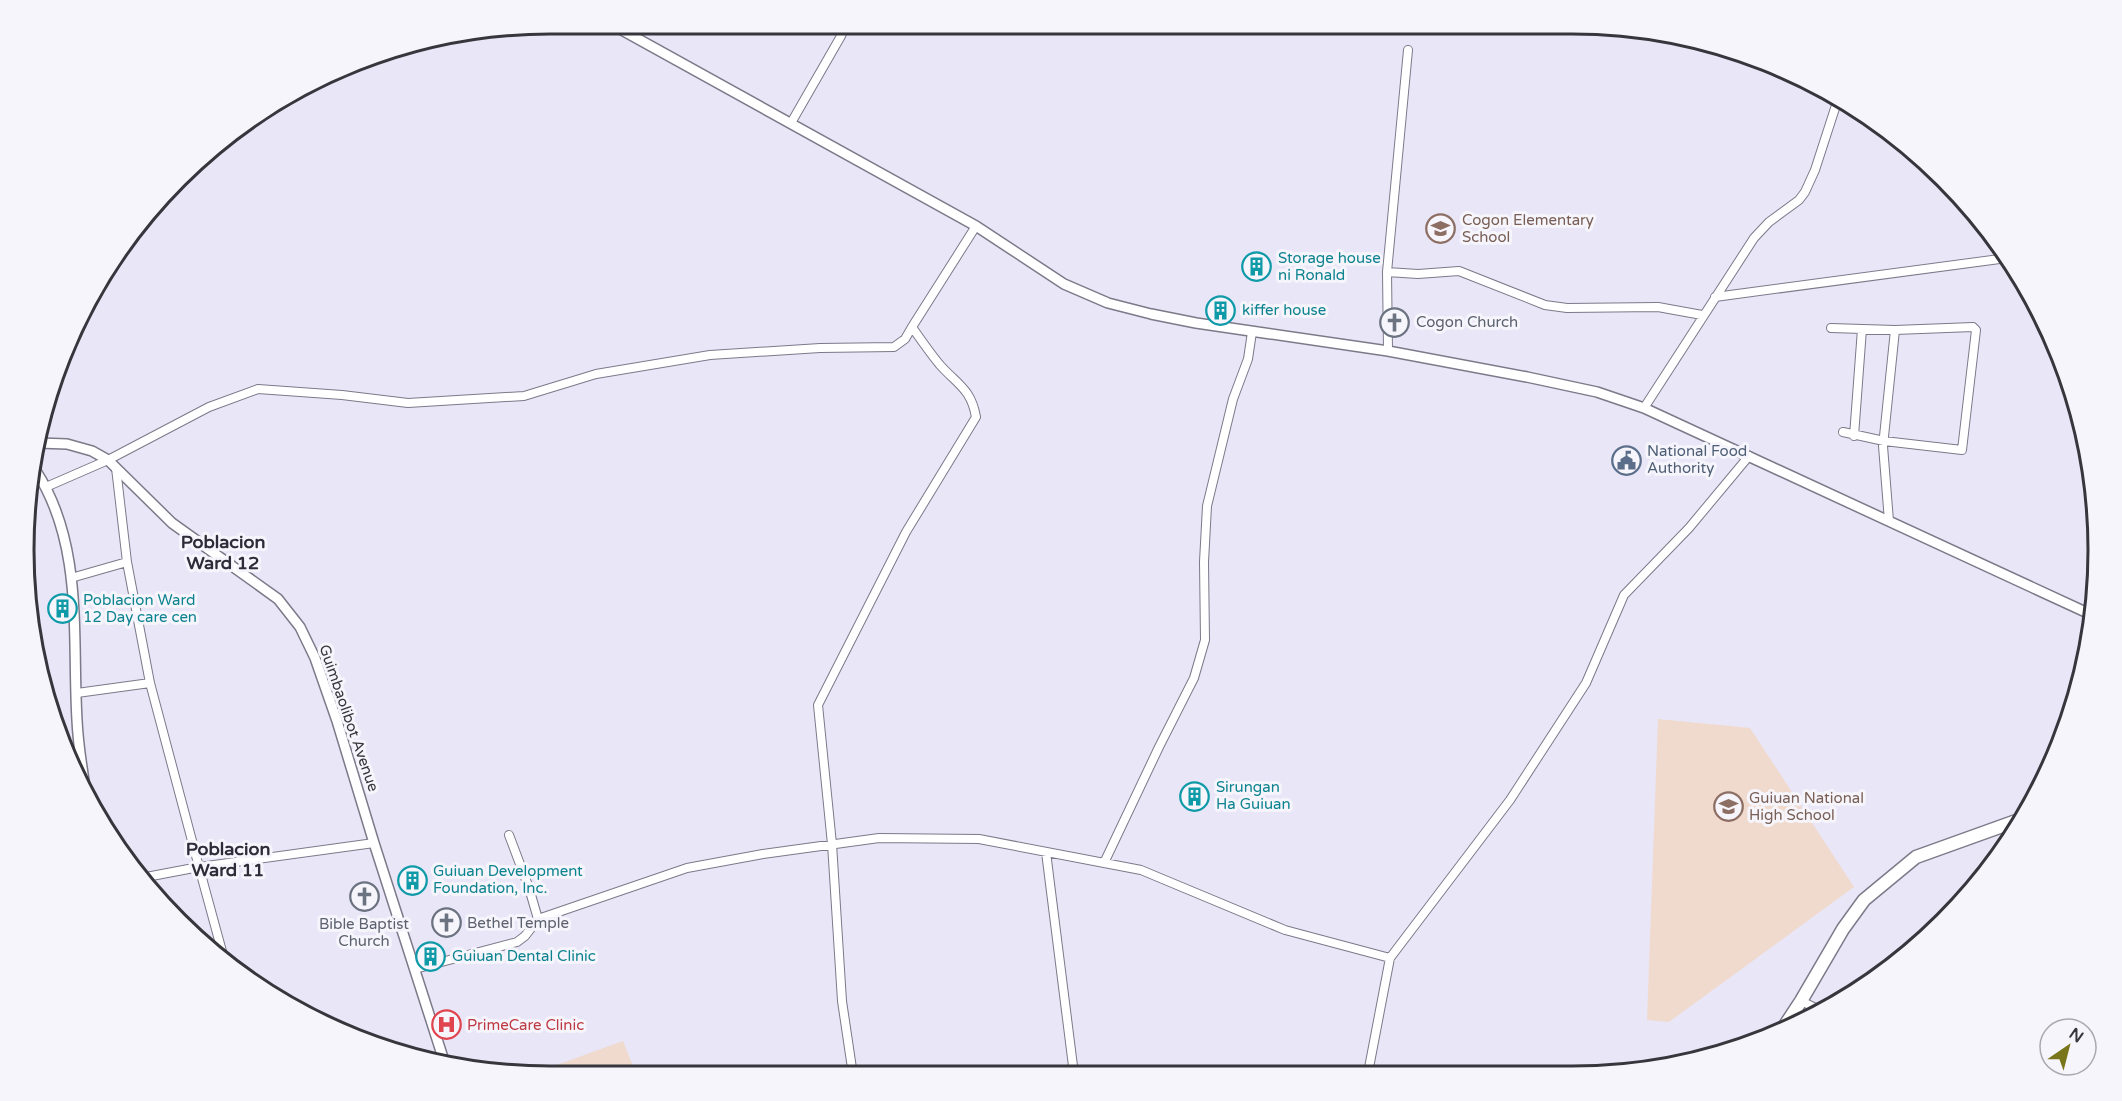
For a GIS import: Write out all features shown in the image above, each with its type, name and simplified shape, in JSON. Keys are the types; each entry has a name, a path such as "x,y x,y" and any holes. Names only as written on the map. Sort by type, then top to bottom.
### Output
{"main road":[{"path":"1790,1017 1864,900 1916,857 2009,824"}],"street":[{"path":"629,34 976,226 1064,284 1108,303 1152,315 1388,351 1597,392 1644,408 2084,611"},
{"path":"791,123 843,34"},
{"path":"1388,351 1388,272 1408,50"},
{"path":"1644,408 1702,315 1754,238 1769,222 1799,200 1805,192 1815,170 1835,107"},
{"path":"46,487 108,460 210,407 258,389 342,395 408,403 525,396 596,374 710,356 820,348 894,347 905,339 976,226"},
{"path":"1715,297 1998,259"},
{"path":"1388,272 1418,274 1459,271 1545,304 1567,308 1658,307 1702,315"},
{"path":"852,1066 842,1001 832,844 818,705 906,532 976,417 973,401 966,389 940,365 912,327"},
{"path":"1831,328 1895,330 1974,327 1976,330 1962,450 1884,441 1843,432"},
{"path":"1854,435 1862,329"},
{"path":"1889,521 1884,441 1895,330"},
{"path":"1104,863 1194,678 1205,640 1204,562 1207,506 1233,399 1248,359 1252,332"},
{"path":"905,339 921,341"},
{"name":"Guimbaolibot Avenue","path":"46,443 67,444 92,451 108,460 172,523 278,599 300,627 315,658 337,722 442,1055"},
{"path":"1369,1066 1390,957 1510,800 1586,683 1624,595 1689,528 1749,456"},
{"path":"116,468 127,562 150,683 221,947"},
{"path":"40,477 46,487 65,537 71,578 77,693 76,719 82,767"},
{"path":"71,578 127,562"},
{"path":"77,693 150,683"},
{"path":"509,835 538,919"},
{"path":"415,969 517,942 525,936 538,919 687,868 763,854 879,838 978,839 1141,870 1286,930 1390,957"},
{"path":"150,876 199,867 374,843"},
{"path":"1046,852 1073,1066"},
{"path":"1801,1001 1812,1006"}],"shaded area":[{"name":"Guiuan National High School","path":"1658,719 1750,728 1854,887 1669,1022 1647,1020"},
{"path":"623,1041 633,1066 554,1066"}],"place":[{"name":"Cogon Elementary School","path":"1441,229"},
{"name":"Storage house ni Ronald","path":"1257,267"},
{"name":"kiffer house","path":"1221,310"},
{"name":"Cogon Church","path":"1395,322"},
{"name":"National Food Authority","path":"1626,460"},
{"name":"Poblacion Ward 12 Day care cen","path":"62,609"},
{"name":"Sirungan Ha Guiuan","path":"1195,796"},
{"name":"Guiuan National High School","path":"1728,807"},
{"name":"Guiuan Development Foundation, Inc.","path":"412,880"},
{"name":"Bible Baptist Church","path":"364,897"},
{"name":"Bethel Temple","path":"446,923"},
{"name":"Guiuan Dental Clinic","path":"431,956"},
{"name":"PrimeCare Clinic","path":"446,1025"}],"district":[{"name":"Poblacion Ward 12","path":"223,552"},
{"name":"Poblacion Ward 11","path":"228,859"}]}
